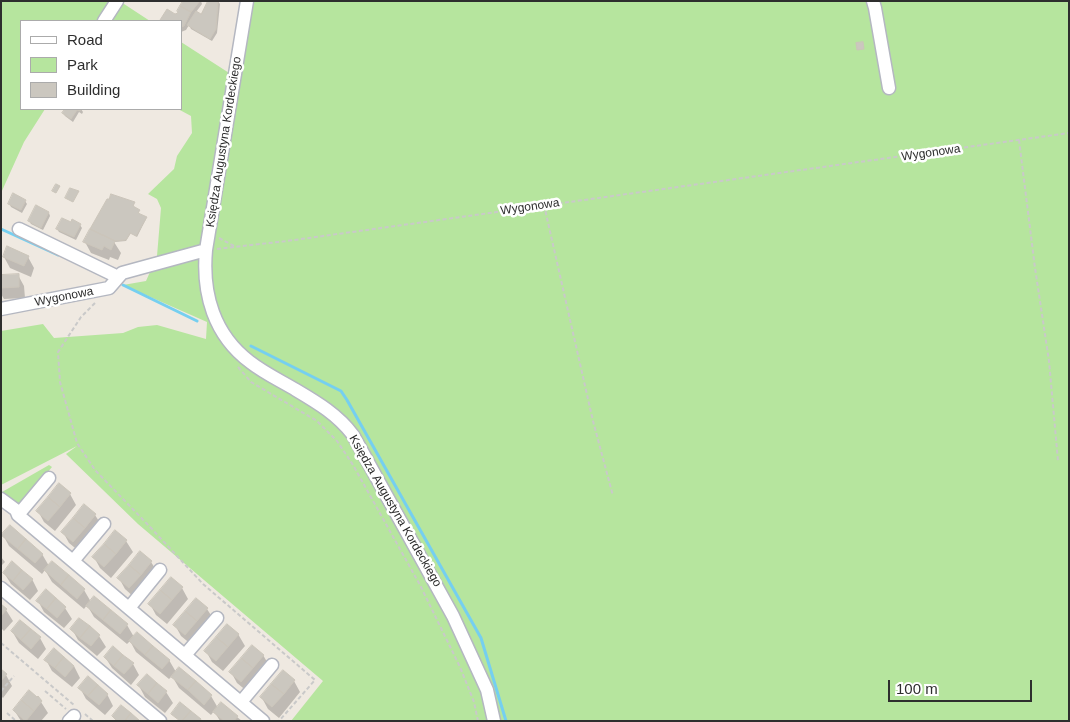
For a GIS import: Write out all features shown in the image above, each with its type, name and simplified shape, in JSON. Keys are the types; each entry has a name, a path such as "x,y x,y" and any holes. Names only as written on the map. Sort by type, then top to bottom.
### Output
{"street":[{"path":"105,20 117,1"},
{"name":"Księdza Augustyna Kordeckiego","path":"247,1 206,250 206,289 214,316 222,332 235,349 250,362 326,409 339,419 353,435 453,616 487,690 494,721"},
{"path":"872,1 875,8 889,88"},
{"path":"19,229 118,277"},
{"name":"Wygonowa","path":"1,309 109,288 122,273 206,250"},
{"path":"18,515 49,478"},
{"path":"2,499 16,510 18,515 263,721"},
{"path":"73,561 104,524"},
{"path":"129,608 160,570"},
{"path":"1,588 160,721"},
{"path":"184,655 216,618"},
{"path":"241,702 272,665"}],"path":[{"name":"Wygonowa","path":"206,250 287,241 1069,133"},
{"path":"1019,140 1049,361 1058,461"},
{"path":"544,205 593,421 613,496"},
{"path":"95,303 81,317 58,352 60,382 76,443 95,470 203,584 315,680 279,721"},
{"path":"236,365 251,382 316,421 337,440 353,465 422,589 460,667 472,696 478,721"},
{"path":"1,643 76,714"},
{"path":"1,691 14,676"},
{"path":"44,691 76,714 92,721"},
{"path":"7,713 16,721"}],"green space":[{"path":"1,1 113,1 101,20 20,20 20,110 44,110 24,142 1,193"},
{"path":"251,1 1069,1 1069,721 291,721 323,681 138,524 66,454 77,446 1,485 1,331 43,324 54,338 123,333 138,327 157,325 206,339 207,322 123,285 146,281 157,256 161,208 157,199 148,194 174,169 177,156 192,133 191,116 180,110 182,110 182,43 240,80"},
{"path":"121,2 148,20 109,20"},
{"path":"49,465 52,467 19,506 2,492"}],"building":[{"path":"183,1 200,1 191,12 180,6"},
{"path":"208,1 218,1 216,29 210,39 187,25 196,11 201,14"},
{"path":"180,6 191,12 184,26 182,27 182,20 160,20 167,9 175,14 178,13 177,11"},
{"path":"863,42 864,49 857,50 856,43"},
{"path":"64,110 77,110 71,119 62,113"},
{"path":"56,184 60,186 56,193 52,191"},
{"path":"70,188 79,191 73,202 65,198"},
{"path":"13,193 26,200 21,210 8,204"},
{"path":"111,194 135,202 133,206 140,210 138,213 147,217 136,236 130,233 126,240 115,241 90,229"},
{"path":"36,205 49,212 41,228 28,221"},
{"path":"62,218 71,222 72,219 81,224 74,237 56,229"},
{"path":"90,229 115,241 111,250 104,246 102,250 83,242"},
{"path":"7,246 29,256 24,266 3,257"},
{"path":"19,274 19,287 1,288 1,275"},
{"path":"59,483 71,493 60,507 48,497"},
{"path":"48,497 60,507 48,521 36,511"},
{"path":"84,504 96,514 85,528 73,518"},
{"path":"73,518 85,528 73,542 61,532"},
{"path":"10,525 26,539 18,549 1,535"},
{"path":"115,530 127,540 116,554 104,544"},
{"path":"26,539 43,554 35,563 18,549"},
{"path":"104,544 116,554 104,567 92,557"},
{"path":"140,551 152,561 141,575 129,565"},
{"path":"12,561 22,570 13,581 3,573"},
{"path":"52,561 69,575 61,585 44,570"},
{"path":"129,565 141,575 129,588 117,578"},
{"path":"22,570 33,579 23,590 13,581"},
{"path":"69,575 85,589 77,599 61,585"},
{"path":"171,577 183,587 172,600 160,590"},
{"path":"46,589 56,598 47,609 36,601"},
{"path":"160,590 172,600 160,614 148,604"},
{"path":"94,596 111,610 103,620 86,606"},
{"path":"56,598 66,607 57,618 47,609"},
{"path":"196,598 208,608 197,621 185,611"},
{"path":"1,604 7,609 1,616"},
{"path":"111,610 128,624 120,634 103,620"},
{"path":"185,611 197,621 185,635 173,625"},
{"path":"79,618 90,626 80,638 70,629"},
{"path":"20,620 31,629 21,640 11,631"},
{"path":"227,624 239,634 228,647 216,637"},
{"path":"90,626 100,635 91,646 80,638"},
{"path":"31,629 41,637 31,649 21,640"},
{"path":"137,632 153,646 145,655 129,641"},
{"path":"216,637 228,647 216,661 204,651"},
{"path":"252,645 264,655 253,668 241,658"},
{"path":"113,646 123,655 114,666 104,657"},
{"path":"153,646 170,660 162,669 145,655"},
{"path":"54,648 64,657 55,668 44,660"},
{"path":"123,655 134,663 124,674 114,666"},
{"path":"64,657 74,666 65,677 55,668"},
{"path":"241,658 253,668 241,682 229,672"},
{"path":"179,667 196,681 188,690 171,677"},
{"path":"1,669 7,674 1,681"},
{"path":"283,670 295,680 284,694 271,684"},
{"path":"147,674 157,683 148,694 137,685"},
{"path":"88,676 98,685 88,696 78,688"},
{"path":"196,681 212,695 204,705 188,690"},
{"path":"157,683 167,691 158,703 148,694"},
{"path":"271,684 284,694 272,707 260,697"},
{"path":"98,685 108,694 99,705 88,696"},
{"path":"29,690 42,701 34,711 21,700"},
{"path":"21,700 34,711 26,721 13,710"},
{"path":"180,702 191,711 182,721 171,714"},
{"path":"221,702 238,716 234,721 224,721 213,712"},
{"path":"121,705 131,713 125,721 117,721 112,716"},
{"path":"191,711 201,719 200,721 182,721"},
{"path":"131,713 140,721 125,721"}],"waterway":[{"path":"1,229 58,255"},
{"path":"123,285 197,321"},
{"path":"251,346 341,391 481,638 506,721"}]}
